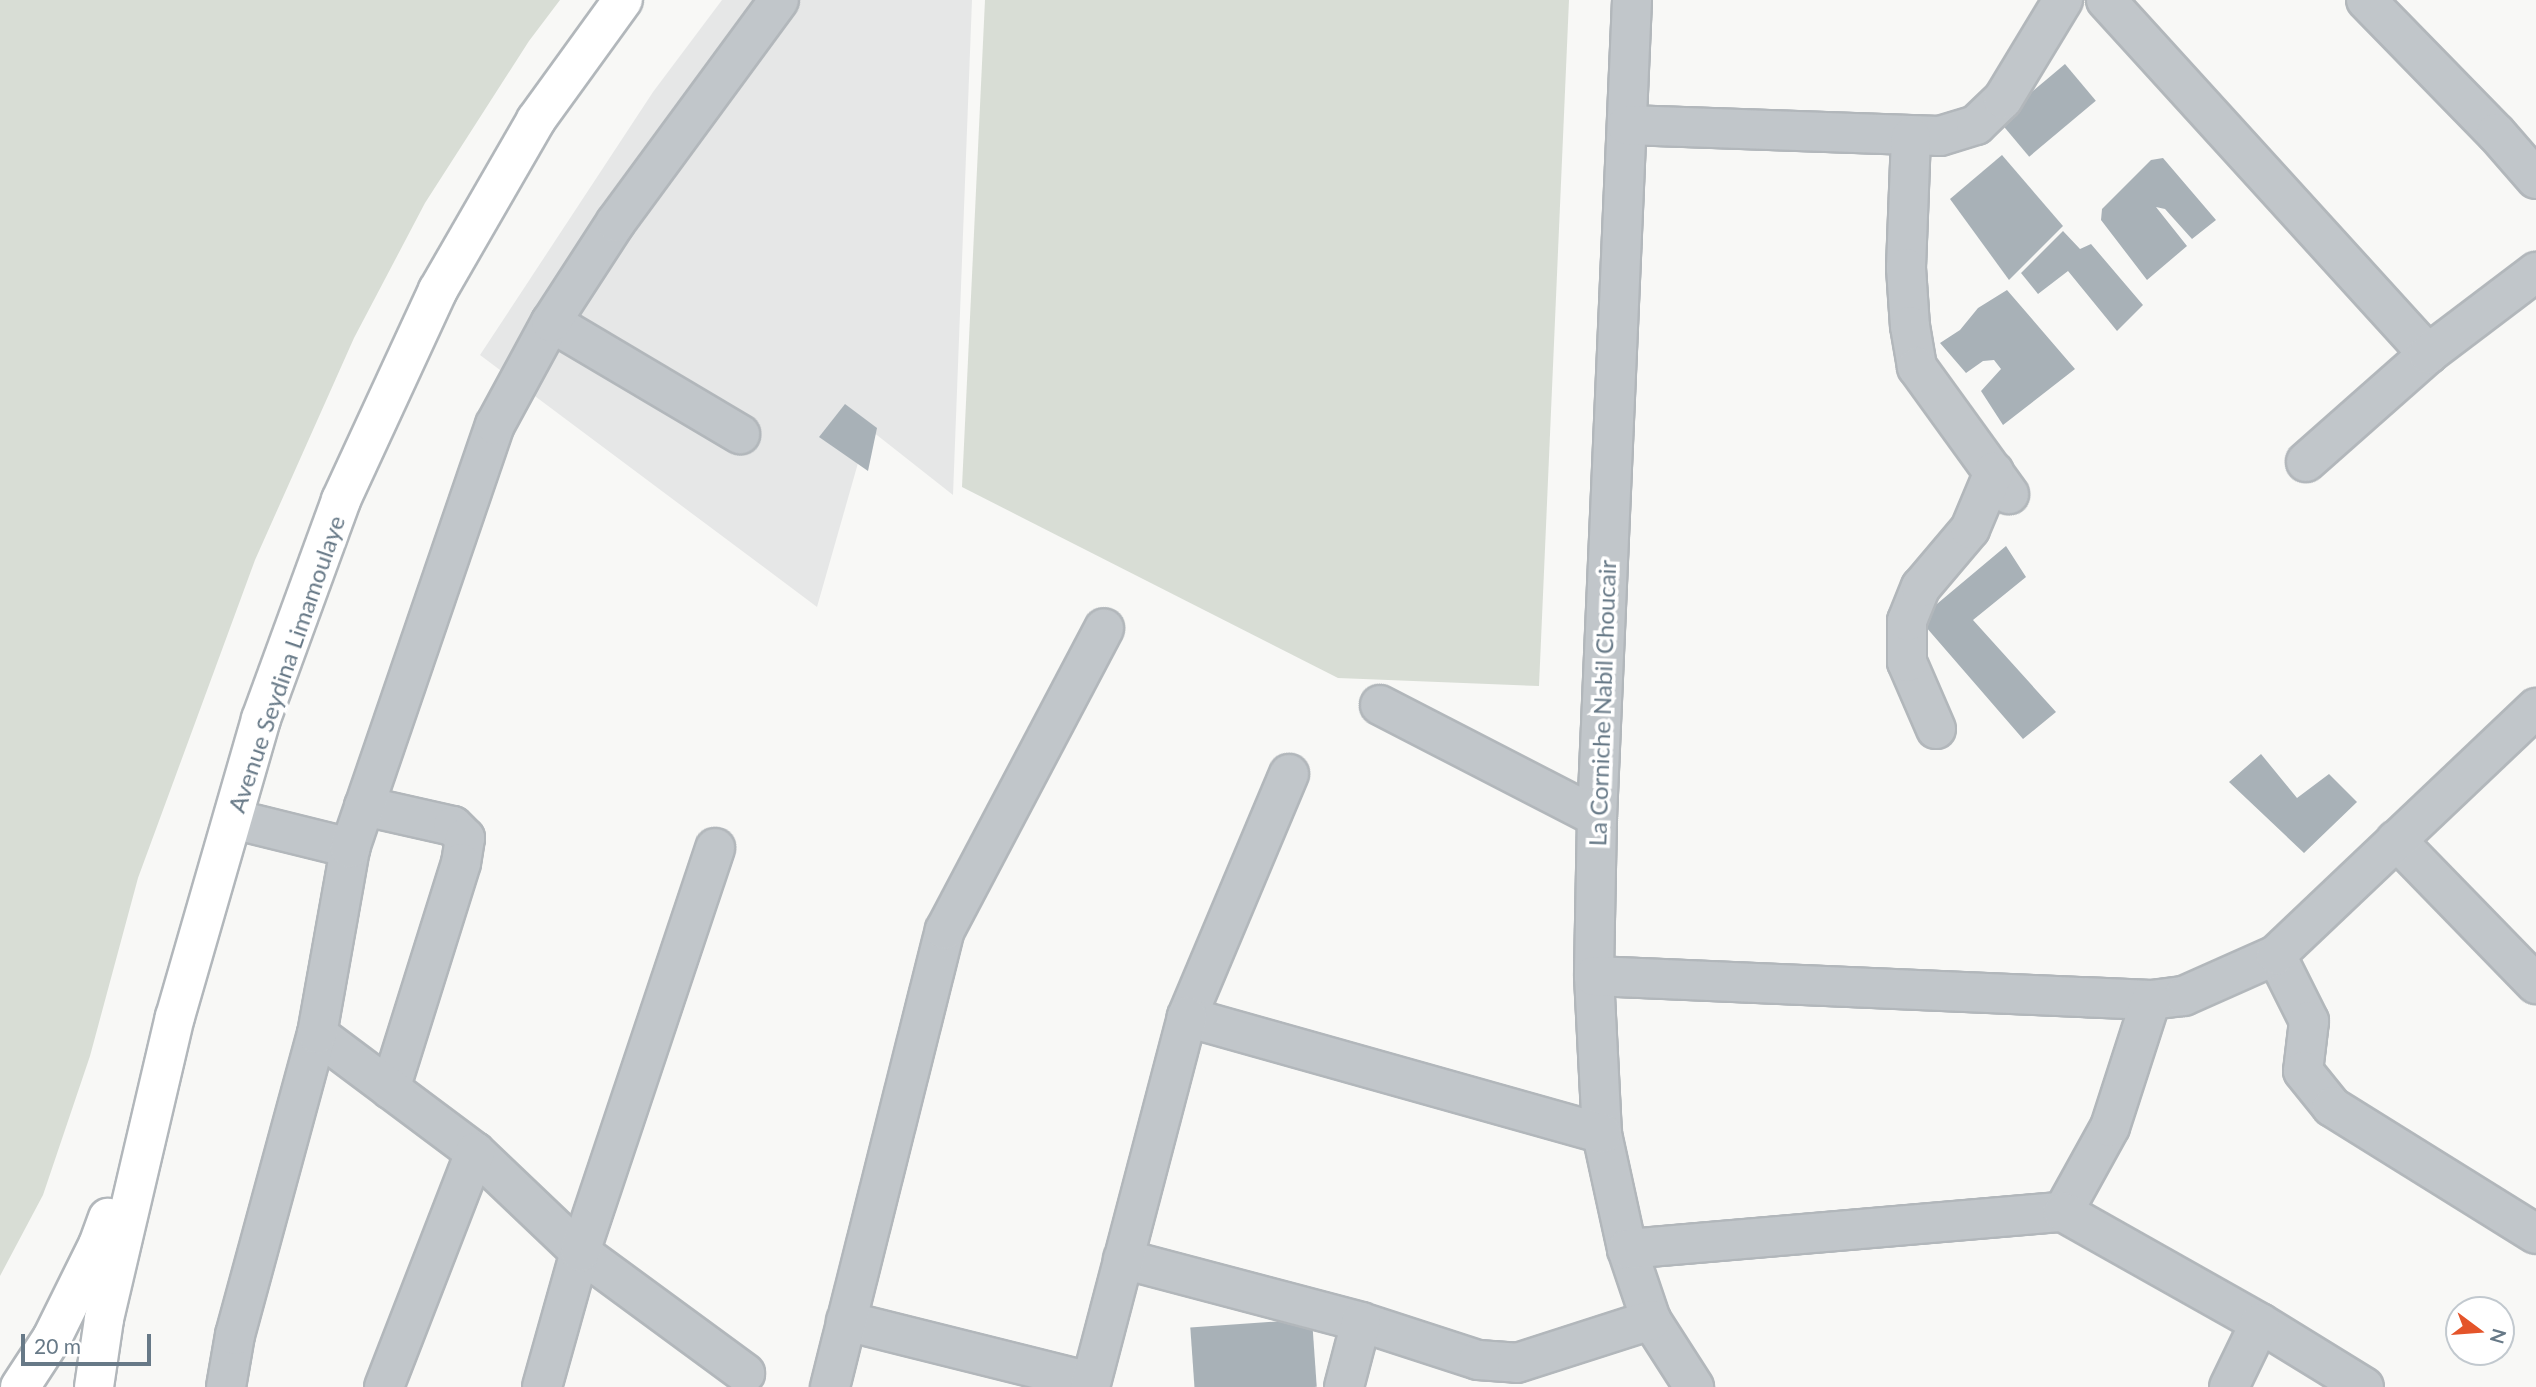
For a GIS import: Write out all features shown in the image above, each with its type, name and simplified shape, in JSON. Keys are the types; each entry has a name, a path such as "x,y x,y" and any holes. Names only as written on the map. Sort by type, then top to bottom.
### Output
{"highway":[{"name":"Avenue Seydina Limamoulaye","path":"94,1387 104,1319 175,1017 261,719 341,500 438,290 536,120 624,0"},
{"path":"20,1387 52,1338 99,1245 175,1017"}],"street":[{"path":"226,1387 234,1335 317,1034 350,848 495,425 551,322 616,222 779,0"},
{"name":"La Corniche Nabil Choucair","path":"1632,0 1597,817 1594,976 1602,1134 1627,1249 1651,1320 1694,1387"},
{"path":"1627,125 1940,136 1976,125 2003,99 2063,0"},
{"path":"2106,0 2428,354"},
{"path":"2367,0 2496,133 2536,179"},
{"path":"1911,137 1906,268 1910,326 1917,367 2002,483 1970,529 1921,587 1907,621 1907,662 1936,729"},
{"path":"2305,462 2428,354 2536,272"},
{"path":"551,322 740,434"},
{"path":"830,1387 945,930 1104,628"},
{"path":"1380,705 1597,817"},
{"path":"1594,976 2151,1000 2184,996 2276,955 2536,708"},
{"path":"846,1321 1090,1385 1187,1017 1289,774"},
{"path":"364,806 453,826 464,838 461,863 390,1089"},
{"path":"233,819 350,848"},
{"path":"2396,840 2536,984"},
{"path":"542,1387 580,1252 715,848"},
{"path":"2276,955 2309,1021 2303,1071 2332,1107 2536,1234"},
{"path":"2063,1212 2110,1127 2151,1000"},
{"path":"1187,1017 1602,1134"},
{"path":"317,1034 475,1152 580,1252 745,1373"},
{"path":"384,1387 475,1152"},
{"path":"1627,1249 2063,1212 2260,1323 2364,1387"},
{"path":"1123,1259 1360,1322 1478,1360 1517,1363 1651,1320"},
{"path":"1343,1387 1360,1322"},
{"path":"2229,1387 2260,1323"}],"shaded area":[{"path":"0,0 560,0 529,41 425,203 354,338 255,560 138,878 90,1056 43,1195 0,1276"},
{"path":"722,0 972,0 953,495 868,428 817,607 480,355 653,92"},
{"path":"985,0 1569,0 1539,686 1338,678 962,487"}],"building":[{"path":"2065,64 2096,101 2029,157 1998,120"},
{"path":"2002,155 2063,226 2009,280 1950,199"},
{"path":"2163,158 2216,220 2192,239 2165,209 2156,207 2187,246 2147,280 2101,220 2102,209 2151,160"},
{"path":"2063,231 2080,249 2091,244 2143,305 2117,331 2068,271 2038,294 2021,273"},
{"path":"2007,290 2075,369 2003,425 1981,391 2001,369 1994,360 1983,361 1966,373 1940,343 1960,330 1978,308"},
{"path":"845,404 877,428 868,471 819,437"},
{"path":"2006,546 2026,577 1973,620 2056,712 2023,739 1919,619"},
{"path":"2261,754 2297,798 2329,774 2357,802 2304,853 2229,782"},
{"path":"1312,1319 1317,1387 1194,1387 1190,1328"}]}
